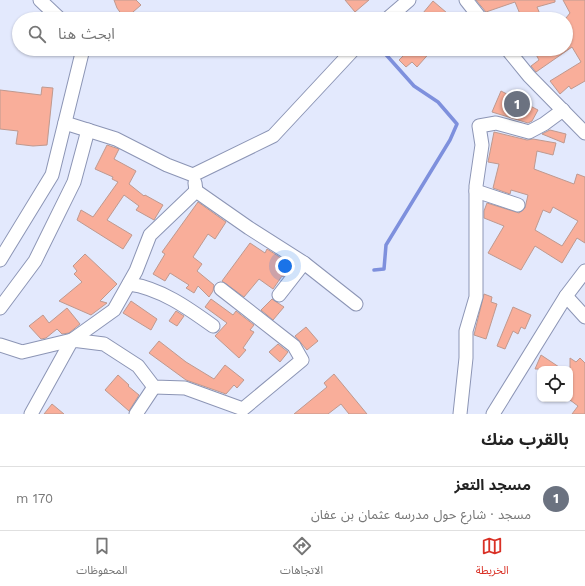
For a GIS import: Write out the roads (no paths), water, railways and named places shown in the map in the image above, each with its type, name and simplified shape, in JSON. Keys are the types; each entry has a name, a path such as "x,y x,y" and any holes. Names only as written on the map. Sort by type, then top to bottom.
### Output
{"street":[{"path":"40,0 53,12"},
{"path":"395,12 409,0"},
{"path":"466,0 476,12"},
{"path":"0,260 52,175 81,56"},
{"path":"65,123 116,139 168,165 193,175 273,136 347,56"},
{"path":"513,56 529,76 585,133"},
{"path":"460,414 466,358 466,331 476,297 476,191 482,145 479,126 496,123 529,132 544,124 563,110"},
{"path":"0,308 35,261 74,182 88,130"},
{"path":"193,175 196,191 249,228 304,263 356,304"},
{"path":"31,414 72,340 114,310 136,272 150,235 196,191"},
{"path":"476,191 518,205"},
{"path":"279,295 304,263"},
{"path":"493,414 566,296 585,271"},
{"path":"129,284 146,286 188,308 213,326"},
{"path":"154,387 185,388 242,412 302,360 294,346 221,289"},
{"path":"566,296 585,317"},
{"path":"0,345 22,352 72,340 104,344 138,366 154,387"},
{"path":"136,414 154,387"}],"waterway":[{"path":"374,270 384,269 386,245 450,140 457,124 438,102 414,86 387,56"}],"place":[{"name":"مسجد التعز","path":"517,104"}]}
